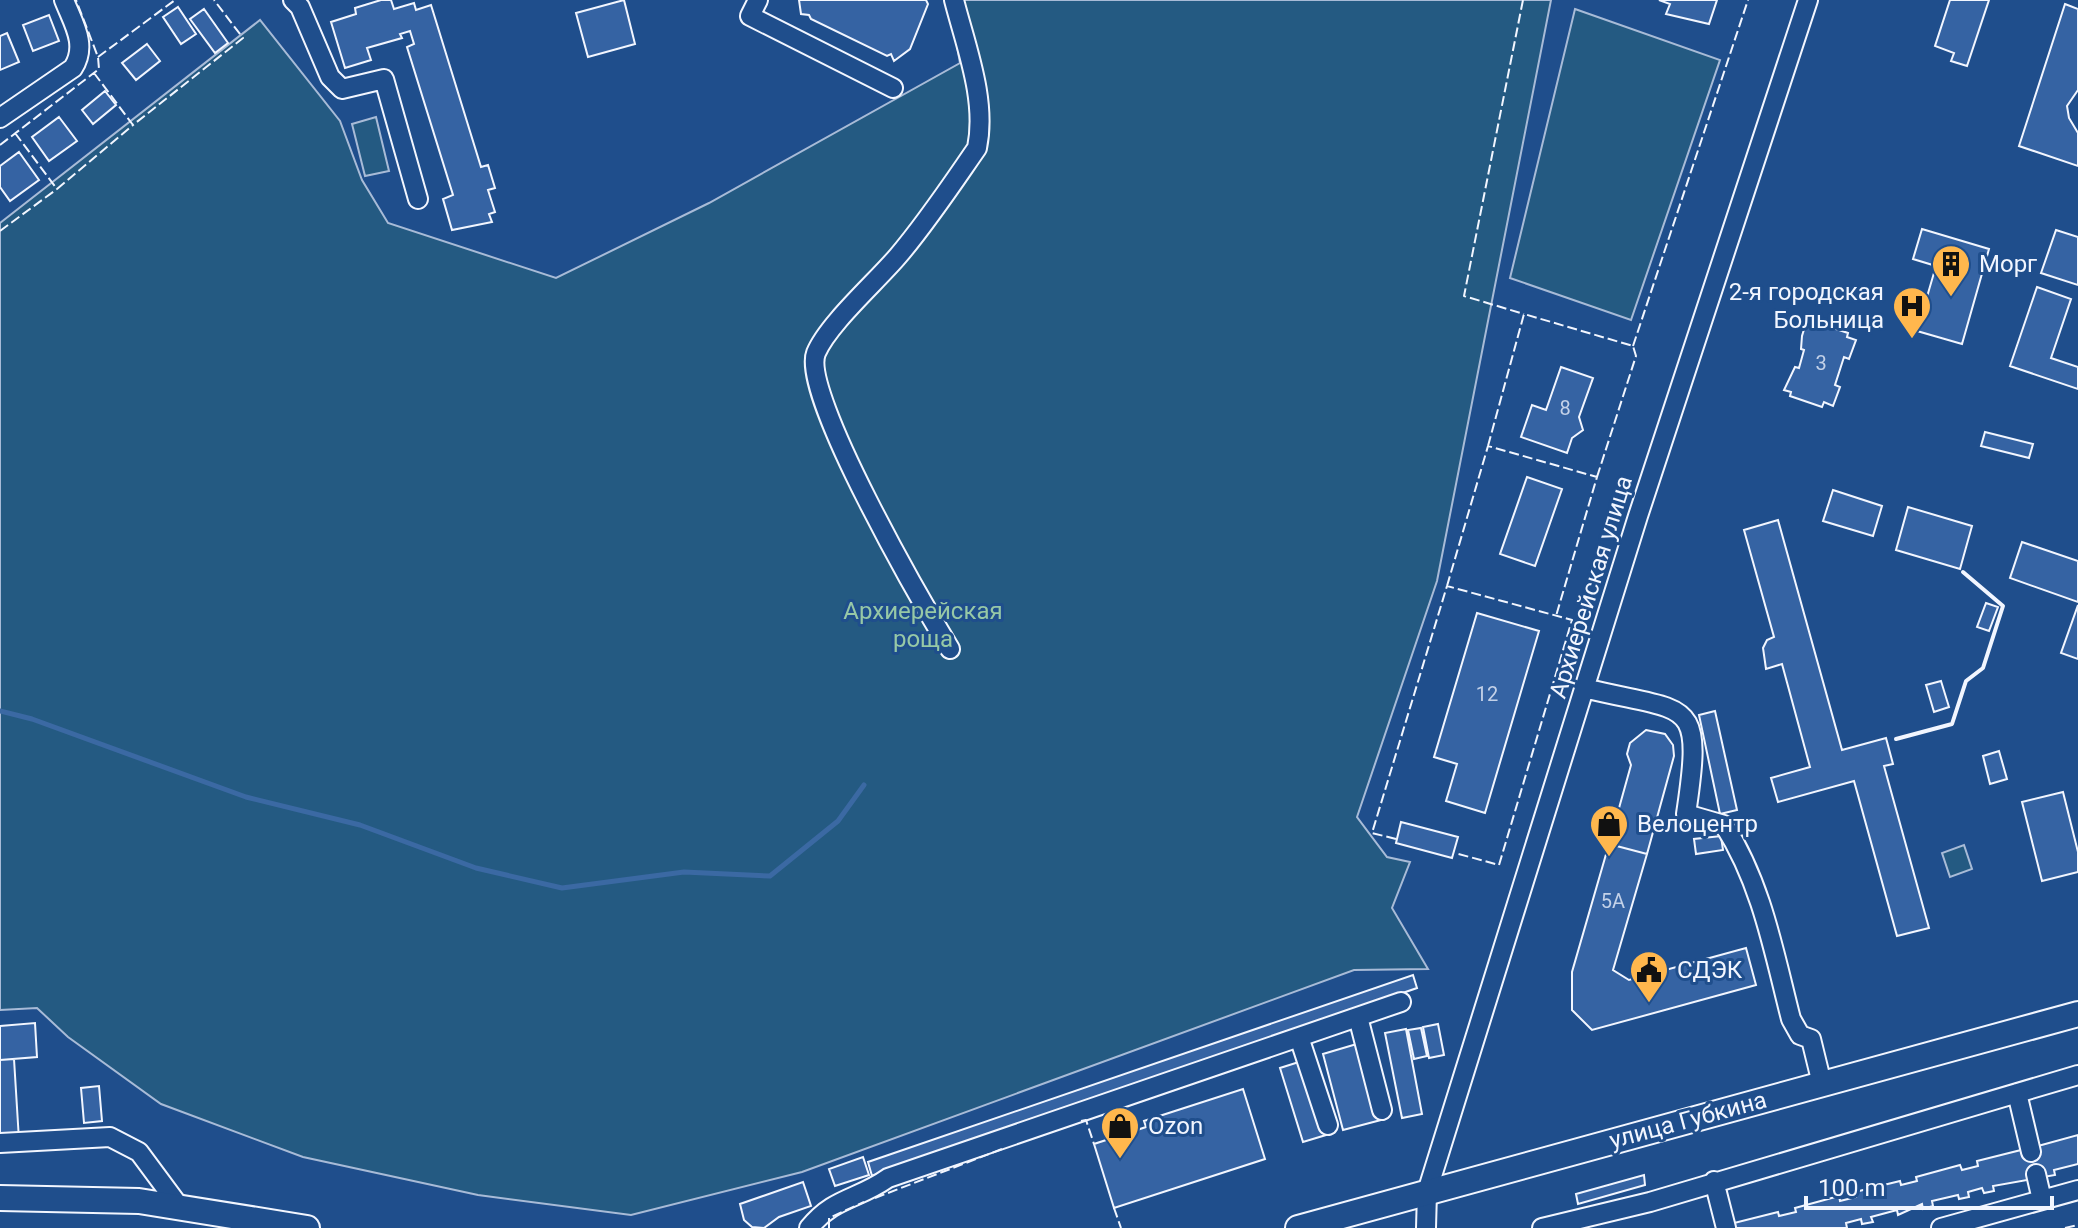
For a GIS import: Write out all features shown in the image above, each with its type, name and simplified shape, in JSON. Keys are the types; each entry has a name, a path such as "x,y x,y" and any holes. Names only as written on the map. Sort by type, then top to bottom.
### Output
{"main road":[{"name":"улица Губкина","path":"1298,1228 2078,1014"},
{"path":"0,1198 139,1201 307,1228"}],"street":[{"path":"0,118 73,68 80,57 82,46 64,0"},
{"path":"293,0 300,7 330,77 342,89 384,79 418,199"},
{"path":"758,0 750,16 893,88"},
{"path":"950,649 911,586 827,415 817,380 815,356 825,339 900,254 977,148 982,127 978,97 954,0"},
{"name":"Архиерейская улица","path":"1426,1228 1427,1192 1584,688 1808,0"},
{"path":"1584,688 1669,707 1683,714 1691,726 1694,755 1686,814 1724,825 1745,857 1761,903 1791,1019 1800,1035 1811,1039 1822,1084"},
{"path":"809,1228 828,1206 869,1192 888,1178 1401,1002"},
{"path":"1358,1017 1382,1110"},
{"path":"1299,1037 1328,1125"},
{"path":"1542,1228 1650,1202 2078,1075"},
{"path":"2017,1093 2031,1152"},
{"path":"0,1143 110,1137 139,1152 179,1206"},
{"path":"2036,1174 2042,1200"},
{"path":"1714,1181 1726,1228"},
{"path":"1941,1228 2078,1190"}],"green space":[{"name":"Архиерейская роща","path":"949,0 1551,0 1437,581 1357,817 1387,857 1410,862 1392,908 1428,969 1354,970 802,1172 631,1215 478,1195 303,1157 161,1104 68,1037 37,1008 0,1010 0,223 260,20 340,121 362,180 388,223 556,278 709,203 960,63"},
{"path":"1575,9 1720,60 1631,320 1510,278"},
{"path":"376,117 389,171 365,176 352,124"},
{"path":"1964,845 1972,869 1950,877 1942,853"}],"building":[{"path":"391,0 394,9 414,3 416,10 431,5 481,167 488,165 495,188 488,190 495,212 489,214 492,222 452,230 443,199 453,195 407,47 414,44 410,31 400,34 402,38 367,48 371,60 345,68 331,22 356,14 355,8"},
{"path":"624,0 635,44 588,57 576,13"},
{"path":"799,0 926,0 928,4 910,49 894,61 891,54 887,56 811,19 809,15 801,14"},
{"path":"1659,0 1717,0 1709,24 1666,14 1670,4"},
{"path":"1950,0 1989,0 1967,66 1951,61 1954,53 1935,46"},
{"path":"2065,4 2078,9 2078,90 2067,106 2069,118 2078,133 2078,166 2019,146"},
{"path":"178,7 196,34 181,44 163,17"},
{"path":"204,9 228,43 215,53 190,19"},
{"path":"49,15 59,41 33,51 23,25"},
{"path":"7,33 19,62 0,70 0,36"},
{"path":"147,44 160,61 136,80 122,63"},
{"path":"105,91 116,105 93,124 82,110"},
{"path":"59,117 77,141 49,161 32,137"},
{"path":"19,152 39,180 10,201 0,187 0,166"},
{"name":"Морг","path":"1922,229 1989,249 1962,344 1917,331 1936,266 1913,259"},
{"path":"2056,230 2078,237 2078,285 2041,273"},
{"path":"2037,287 2071,299 2051,358 2078,367 2078,389 2010,366"},
{"path":"1815,322 1848,333 1847,337 1856,340 1849,359 1844,357 1835,385 1840,387 1833,406 1824,402 1822,407 1790,396 1791,392 1784,390 1795,367 1799,368 1806,323 1813,326"},
{"path":"1561,367 1593,378 1579,417 1583,430 1572,438 1567,453 1521,437 1532,405 1546,410"},
{"path":"1985,432 2033,444 2029,458 1981,446"},
{"path":"1527,477 1562,489 1535,566 1500,554"},
{"path":"1833,490 1882,506 1873,536 1823,521"},
{"path":"1908,507 1972,526 1960,569 1896,550"},
{"path":"1778,520 1842,750 1886,738 1893,764 1884,766 1929,928 1897,936 1854,781 1778,802 1771,778 1810,767 1782,664 1766,669 1763,648 1767,640 1774,637 1744,530"},
{"path":"2022,542 2078,561 2078,602 2010,578"},
{"path":"1986,603 1998,607 1989,631 1977,627"},
{"path":"2078,605 2078,659 2061,653"},
{"path":"1477,613 1539,631 1485,813 1446,801 1457,764 1434,757"},
{"path":"1941,681 1949,707 1934,712 1926,685"},
{"path":"1715,711 1737,810 1720,814 1699,715"},
{"path":"1646,730 1665,734 1673,745 1674,756 1647,854 1609,844 1631,765 1627,754 1630,743"},
{"path":"1999,751 2007,779 1990,784 1983,756"},
{"path":"2063,792 2078,852 2078,872 2042,881 2022,802"},
{"path":"1401,822 1458,837 1452,858 1396,843"},
{"path":"1721,836 1723,850 1696,854 1694,839"},
{"path":"1609,844 1647,854 1613,970 1629,980 1746,948 1756,985 1592,1030 1572,1010 1572,972"},
{"path":"1413,975 1417,988 872,1176 868,1162"},
{"path":"35,1023 37,1057 0,1060 0,1026"},
{"path":"1438,1024 1444,1055 1429,1058 1423,1027"},
{"path":"1421,1028 1427,1056 1414,1059 1408,1030"},
{"path":"1406,1029 1422,1114 1402,1118 1385,1033"},
{"path":"1360,1043 1381,1120 1343,1130 1323,1054"},
{"path":"14,1059 19,1140 0,1142 0,1060"},
{"path":"1302,1061 1326,1135 1303,1142 1280,1068"},
{"path":"99,1086 102,1121 84,1123 81,1088"},
{"path":"1243,1089 1265,1159 1114,1208 1094,1144 1146,1127 1144,1121"},
{"path":"2078,1135 2078,1164 2054,1170 2055,1175 1993,1186 1994,1191 1984,1193 1982,1188 1968,1192 1969,1197 1959,1199 1958,1195 1932,1201 1933,1206 1923,1209 1922,1204 1898,1215 1897,1210 1871,1217 1873,1222 1862,1224 1861,1219 1846,1223 1847,1228 1734,1228 1734,1223 1778,1212 1779,1216 1796,1212 1795,1208 1839,1196 1840,1201 1856,1197 1855,1192 1900,1181 1901,1185 1917,1181 1916,1177 1960,1165 1962,1170 1978,1166 1977,1161 2021,1150 2022,1154 2039,1150 2038,1146"},
{"path":"863,1157 869,1175 835,1186 829,1169"},
{"path":"1644,1175 1645,1185 1578,1204 1576,1194"},
{"path":"803,1182 811,1206 779,1217 764,1228 752,1227 744,1220 740,1204"}],"waterway":[{"path":"0,711 32,719 246,797 360,825 476,868 562,888 684,872 770,876 838,821 864,785"}],"fence":[{"path":"0,145 99,69 98,57 76,0"},
{"path":"98,57 175,0"},
{"path":"94,73 133,125 243,38 214,0"},
{"path":"1523,0 1464,296 1524,314"},
{"path":"1633,346 1748,0"},
{"path":"15,133 57,189 133,125"},
{"path":"0,231 57,189"},
{"path":"1488,446 1524,314 1633,346 1636,356 1597,477"},
{"path":"1447,586 1488,446 1597,477 1556,616"},
{"path":"1396,839 1372,833 1447,586 1572,620 1499,865 1455,853"},
{"path":"1081,1121 1086,1120 1094,1144"},
{"path":"875,1198 1002,1149"},
{"path":"829,1228 829,1218 864,1202"},
{"path":"1114,1208 1121,1228"},
{"path":"2065,1228 2078,1225"}],"wall":[{"path":"1896,739 1952,724 1966,681 1983,668 2003,606 1963,572"}],"place":[{"name":"Морг","path":"1951,298"},
{"name":"2-я городская Больница","path":"1912,340"},
{"name":"Велоцентр","path":"1609,858"},
{"name":"СДЭК","path":"1649,1004"},
{"name":"Ozon","path":"1120,1160"}]}
